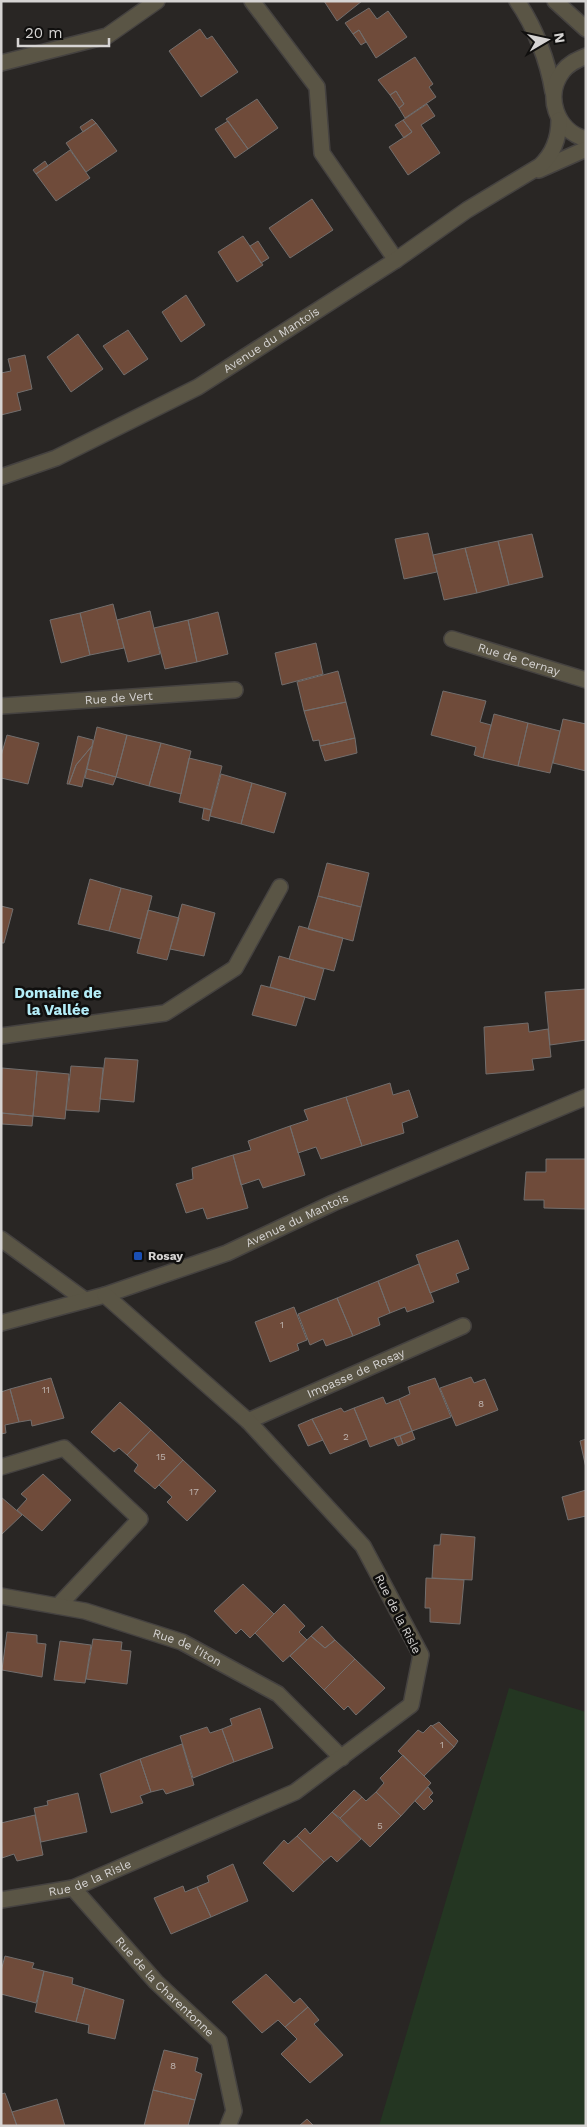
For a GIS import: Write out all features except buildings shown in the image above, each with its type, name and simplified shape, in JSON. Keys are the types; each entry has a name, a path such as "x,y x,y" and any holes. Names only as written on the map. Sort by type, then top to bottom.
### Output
{"street":[{"path":"1,63 107,36 157,1"},
{"path":"252,1 317,87 322,152 396,260"},
{"path":"517,1 531,27 548,67 554,94 554,107 559,120 568,130 586,139"},
{"path":"555,1 586,29"},
{"path":"554,94 557,81 563,70 574,61 586,56"},
{"name":"Avenue du Mantois","path":"1,477 56,458 198,387 396,260 467,210 547,159 559,135 559,120"},
{"name":"Avenue du Mantois","path":"526,174 549,167 586,150"},
{"name":"Rue de Cernay","path":"452,639 586,680"},
{"name":"Rue de Vert","path":"1,706 235,690"},
{"path":"1,1036 165,1013 235,968 280,887"},
{"name":"Avenue du Mantois","path":"1,1323 105,1295 227,1253 333,1203 586,1097"},
{"path":"1,1239 85,1300"},
{"name":"Rue de la Risle","path":"1,1900 73,1888 295,1792 411,1705 421,1655 363,1546 248,1422 105,1295"},
{"name":"Impasse de Rosay","path":"248,1422 463,1326"},
{"path":"1,1467 64,1448 140,1519 58,1606"},
{"name":"Rue de l'Iton","path":"1,1596 85,1611 182,1642 278,1694 342,1758"},
{"name":"Rue de la Charentonne","path":"73,1888 156,1982 218,2041 234,2111 228,2126"}],"green space":[{"path":"509,1688 586,1712 586,2126 379,2126"}],"place":[{"name":"Rosay","path":"138,1256"}],"district":[{"name":"Domaine de la Vallée","path":"58,1002"}]}
